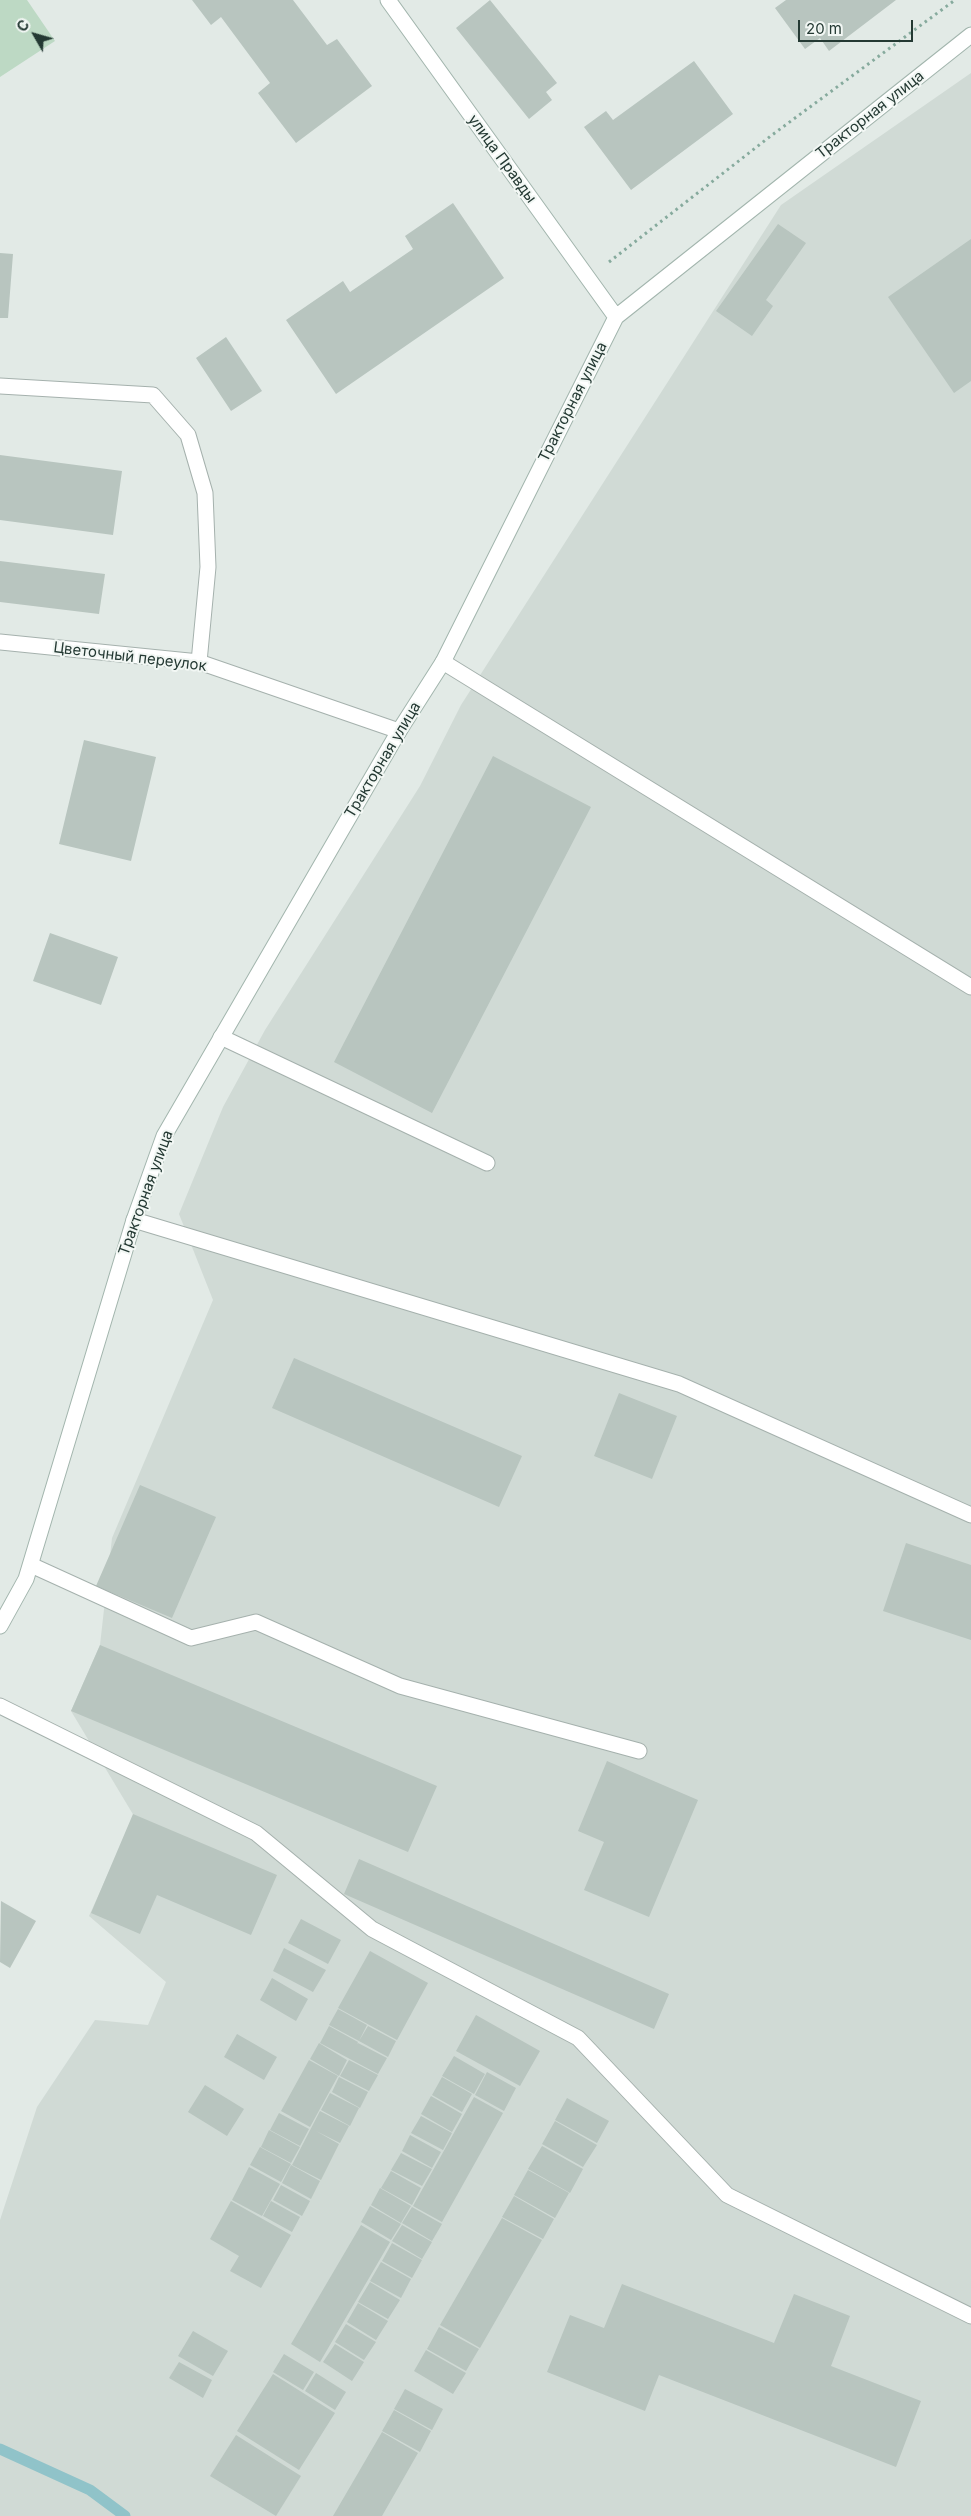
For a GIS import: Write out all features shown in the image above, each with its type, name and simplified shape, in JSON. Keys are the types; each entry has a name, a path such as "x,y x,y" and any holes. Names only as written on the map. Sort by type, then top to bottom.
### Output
{"street":[{"name":"улица Правды","path":"388,0 616,317"},
{"name":"Тракторная улица","path":"0,1626 26,1580 134,1220 164,1136 399,731 443,662 616,317 971,35"},
{"path":"0,386 153,395 188,435 205,493 208,558 198,662"},
{"name":"Цветочный переулок","path":"0,642 198,662 399,731"},
{"path":"443,662 971,987"},
{"path":"222,1037 487,1163"},
{"path":"134,1220 679,1384 971,1515"},
{"path":"31,1565 191,1638 256,1622 400,1686 639,1751"},
{"path":"0,1706 256,1833 372,1929 578,2038 727,2195 971,2316"}],"path":[{"path":"604,265 772,135 956,0"}],"shaded area":[{"path":"971,73 971,2516 0,2516 0,2220 37,2107 95,2020 148,2025 166,1982 89,1916 134,1816 71,1711 100,1645 112,1538 213,1300 179,1214 223,1107 265,1030 420,786 461,705 781,205"}],"green space":[{"path":"0,0 27,0 55,41 0,77"}],"building":[{"path":"192,0 293,0 327,45 337,39 372,86 296,143 258,93 270,83 221,17 211,25"},
{"path":"490,0 557,83 546,92 552,100 529,119 456,28"},
{"path":"786,0 896,0 829,51 820,38 805,49 775,8"},
{"path":"694,61 733,114 631,190 584,127 606,111 613,120"},
{"path":"453,203 504,278 336,394 286,320 343,281 350,292 413,249 405,236"},
{"path":"778,224 806,243 766,300 773,306 752,336 716,311"},
{"path":"971,239 971,381 954,393 888,297"},
{"path":"0,253 13,254 8,318 0,318"},
{"path":"226,337 262,391 231,411 196,358"},
{"path":"0,455 122,471 113,535 0,520"},
{"path":"0,561 105,574 99,614 0,602"},
{"path":"84,740 156,757 131,861 59,844"},
{"path":"493,756 591,807 432,1113 334,1062"},
{"path":"50,933 118,957 101,1005 33,981"},
{"path":"294,1358 522,1456 499,1507 272,1408"},
{"path":"619,1393 677,1416 652,1479 594,1456"},
{"path":"140,1485 216,1517 172,1618 96,1586"},
{"path":"906,1543 971,1565 971,1640 883,1611"},
{"path":"100,1645 437,1786 408,1852 71,1711"},
{"path":"607,1761 698,1800 649,1917 584,1890 604,1842 578,1831"},
{"path":"133,1814 277,1875 251,1935 157,1895 140,1934 91,1913"},
{"path":"359,1859 669,1994 654,2029 344,1894"},
{"path":"1,1901 36,1921 10,1968 0,1962"},
{"path":"301,1919 341,1940 328,1964 288,1943"},
{"path":"284,1948 326,1970 313,1992 273,1971"},
{"path":"370,1951 428,1983 397,2040 338,2008"},
{"path":"272,1978 308,1999 296,2021 260,2000"},
{"path":"338,2009 367,2025 359,2041 329,2025"},
{"path":"476,2015 540,2051 520,2086 456,2051"},
{"path":"329,2026 358,2042 357,2044 387,2058 378,2074 320,2043"},
{"path":"368,2026 396,2041 388,2057 359,2041"},
{"path":"237,2034 277,2057 264,2080 224,2057"},
{"path":"319,2043 347,2060 339,2076 310,2059"},
{"path":"454,2056 485,2074 474,2094 442,2076"},
{"path":"309,2060 338,2076 310,2127 281,2111"},
{"path":"349,2060 378,2075 369,2091 340,2076"},
{"path":"487,2072 516,2088 504,2111 475,2095"},
{"path":"339,2077 368,2092 360,2108 332,2092"},
{"path":"442,2077 472,2094 462,2112 432,2095"},
{"path":"205,2085 244,2109 227,2136 188,2112"},
{"path":"330,2093 359,2108 350,2126 321,2110"},
{"path":"431,2096 462,2114 452,2132 421,2114"},
{"path":"474,2097 503,2113 442,2222 413,2206"},
{"path":"567,2098 609,2121 597,2143 555,2120"},
{"path":"320,2111 349,2126 340,2143 316,2131 339,2144 321,2180 292,2165"},
{"path":"279,2113 309,2129 300,2146 270,2130"},
{"path":"421,2116 452,2133 443,2150 411,2133"},
{"path":"555,2121 597,2145 583,2167 542,2144"},
{"path":"269,2130 300,2147 291,2163 261,2147"},
{"path":"410,2135 441,2152 432,2168 402,2151"},
{"path":"542,2146 583,2169 570,2193 528,2169"},
{"path":"260,2147 291,2164 281,2182 250,2165"},
{"path":"401,2153 432,2169 422,2186 391,2170"},
{"path":"291,2165 320,2181 311,2199 282,2183"},
{"path":"249,2167 280,2184 262,2216 232,2200"},
{"path":"528,2170 569,2193 555,2218 514,2195"},
{"path":"391,2171 421,2188 412,2205 381,2188"},
{"path":"281,2185 310,2201 302,2216 273,2200"},
{"path":"380,2188 411,2206 401,2223 371,2205"},
{"path":"514,2196 554,2219 543,2239 502,2217"},
{"path":"231,2201 291,2235 261,2288 230,2271 239,2256 210,2239"},
{"path":"271,2201 300,2217 292,2232 263,2216"},
{"path":"370,2206 401,2224 391,2240 361,2222"},
{"path":"412,2207 442,2224 432,2241 402,2223"},
{"path":"502,2218 542,2240 480,2348 440,2325"},
{"path":"361,2225 390,2242 320,2362 291,2344"},
{"path":"402,2225 432,2242 422,2259 392,2241"},
{"path":"392,2243 422,2260 412,2278 382,2261"},
{"path":"381,2262 411,2279 401,2298 370,2281"},
{"path":"370,2282 400,2300 388,2319 358,2302"},
{"path":"622,2284 774,2343 794,2294 850,2316 831,2366 921,2401 896,2467 659,2375 645,2411 547,2372 570,2315 604,2328"},
{"path":"358,2303 388,2321 376,2340 347,2322"},
{"path":"346,2324 376,2342 364,2360 335,2342"},
{"path":"439,2327 479,2349 466,2371 427,2349"},
{"path":"193,2331 228,2351 213,2376 178,2356"},
{"path":"335,2344 364,2362 352,2381 323,2362"},
{"path":"426,2350 466,2373 453,2394 414,2371"},
{"path":"284,2354 314,2372 303,2390 273,2372"},
{"path":"179,2362 212,2380 203,2398 169,2378"},
{"path":"316,2373 346,2392 335,2410 305,2391"},
{"path":"273,2374 335,2413 299,2470 237,2431"},
{"path":"405,2389 443,2409 432,2430 394,2409"},
{"path":"394,2410 431,2431 420,2452 382,2431"},
{"path":"382,2432 418,2453 382,2516 333,2516"},
{"path":"236,2435 301,2476 276,2516 210,2476"}],"waterway":[{"path":"0,2449 90,2490 125,2516"}]}
